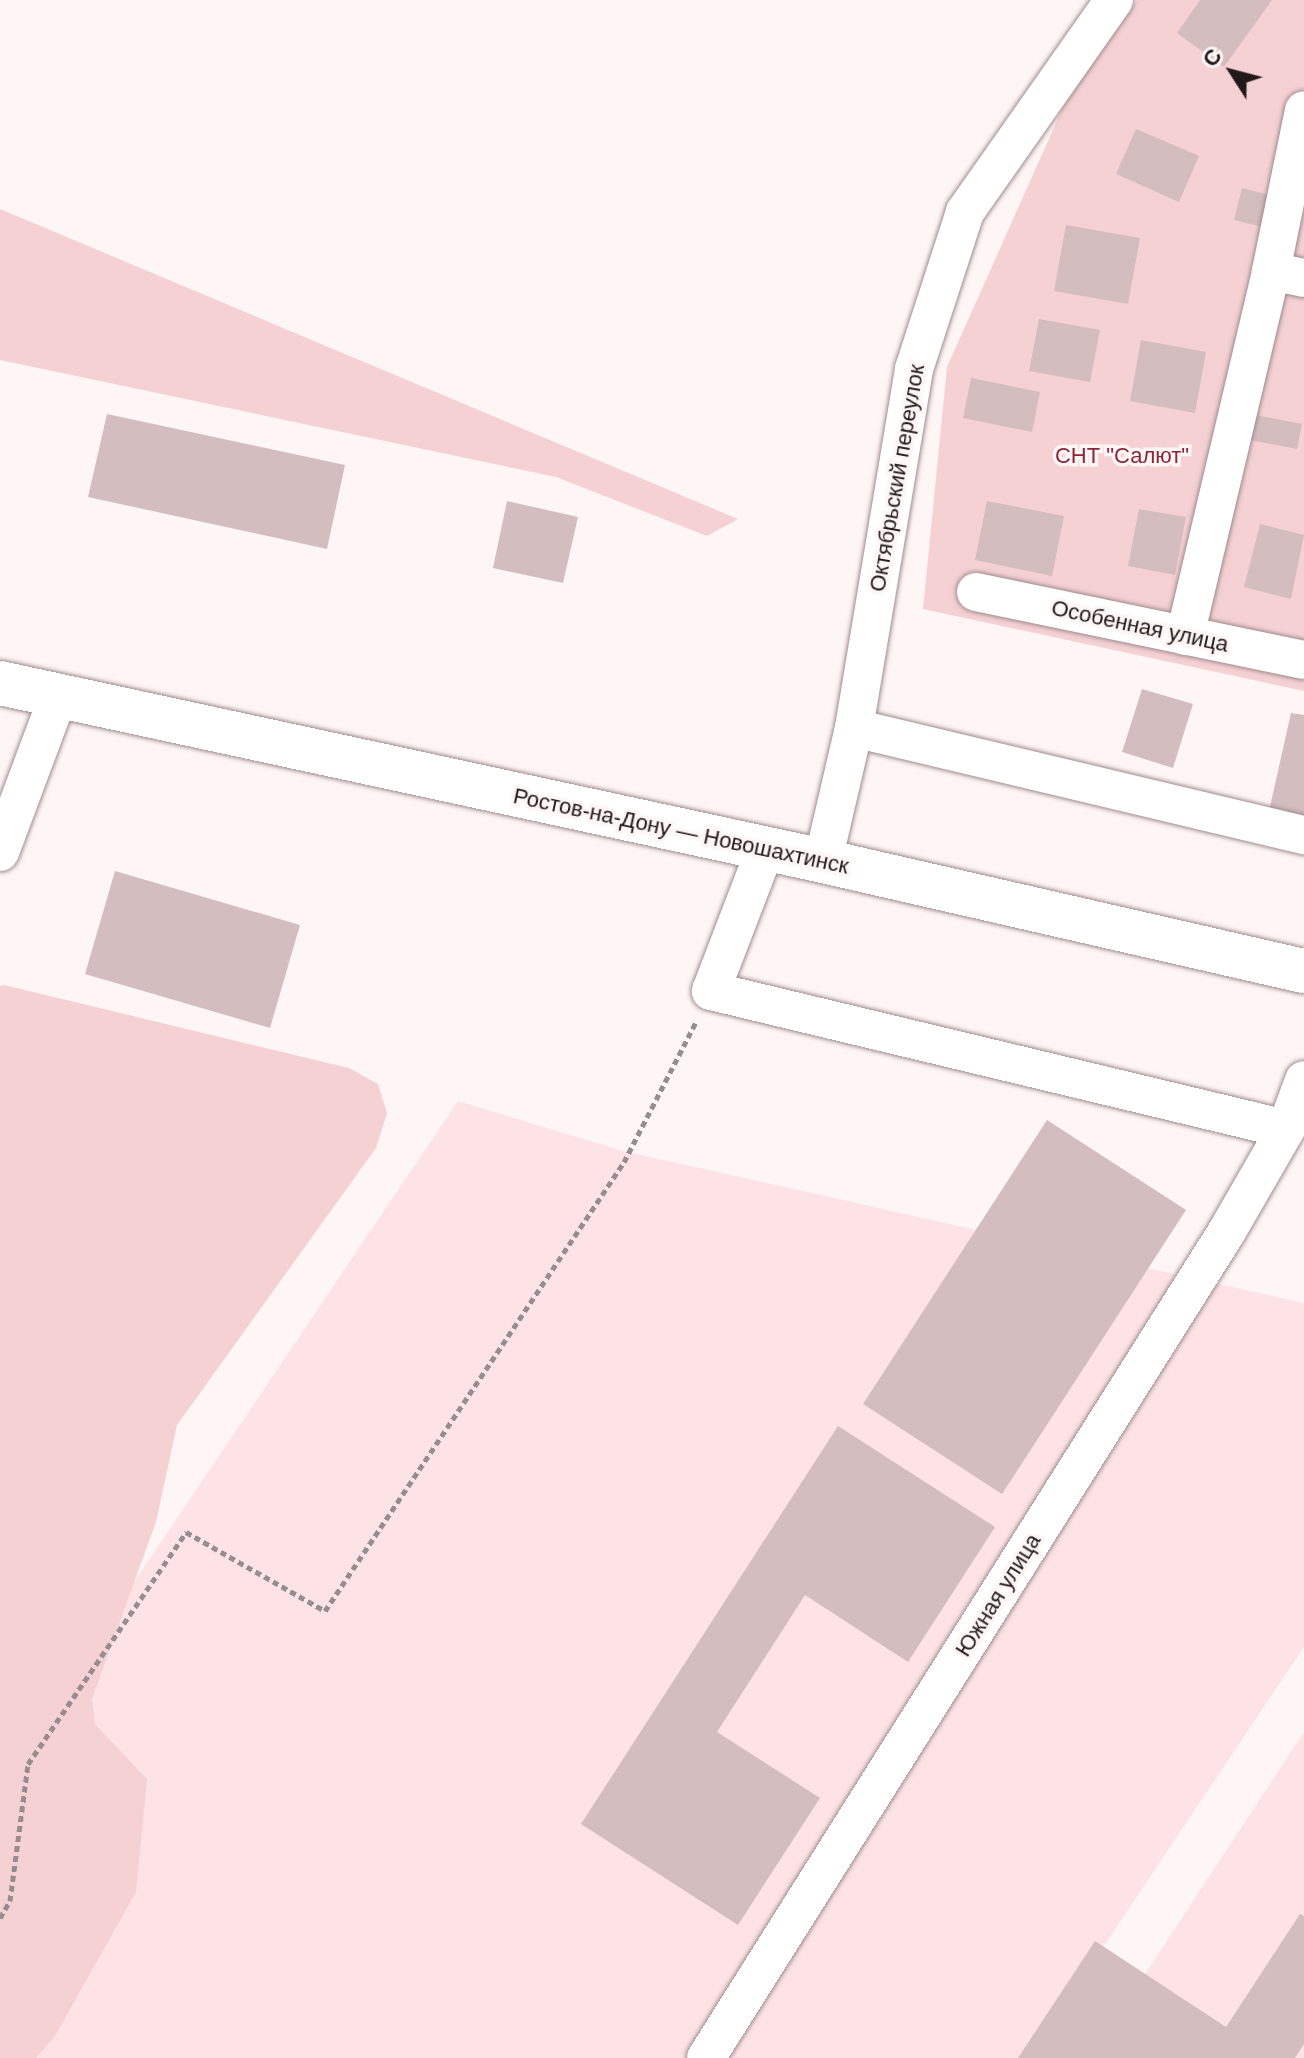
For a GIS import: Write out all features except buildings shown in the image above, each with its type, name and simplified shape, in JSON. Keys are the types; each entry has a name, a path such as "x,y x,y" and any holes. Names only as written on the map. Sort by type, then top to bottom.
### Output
{"main road":[{"name":"Ростов-на-Дону — Новошахтинск","path":"0,683 823,861 1304,971"}],"street":[{"name":"Октябрьский переулок","path":"823,861 854,728 914,369 965,212 1114,0"},
{"path":"1185,636 1288,275 1304,110"},
{"name":"Особенная улица","path":"976,592 1304,660"},
{"path":"0,852 58,697"},
{"path":"854,728 1304,835"},
{"path":"765,850 711,991 1286,1129"},
{"name":"Южная улица","path":"706,2058 1226,1233 1286,1129 1304,1080"}],"path":[{"path":"0,1918 10,1901 28,1764 186,1532 325,1611 624,1162 711,991"}],"shaded area":[{"path":"458,1101 623,1151 1304,1303 1304,1647 1029,2058 0,2058 0,1781"},
{"path":"1304,1732 1304,2058 1090,2058"}],"green space":[{"name":"СНТ \"Салют\"","path":"1137,0 1304,0 1304,691 923,609 947,367 1069,94"},
{"path":"0,209 738,519 707,536 556,477 0,360"},
{"path":"0,986 349,1068 378,1084 387,1113 376,1148 177,1425 156,1522 92,1699 95,1724 147,1779 136,1892 55,2036 36,2058 0,2058"}]}
